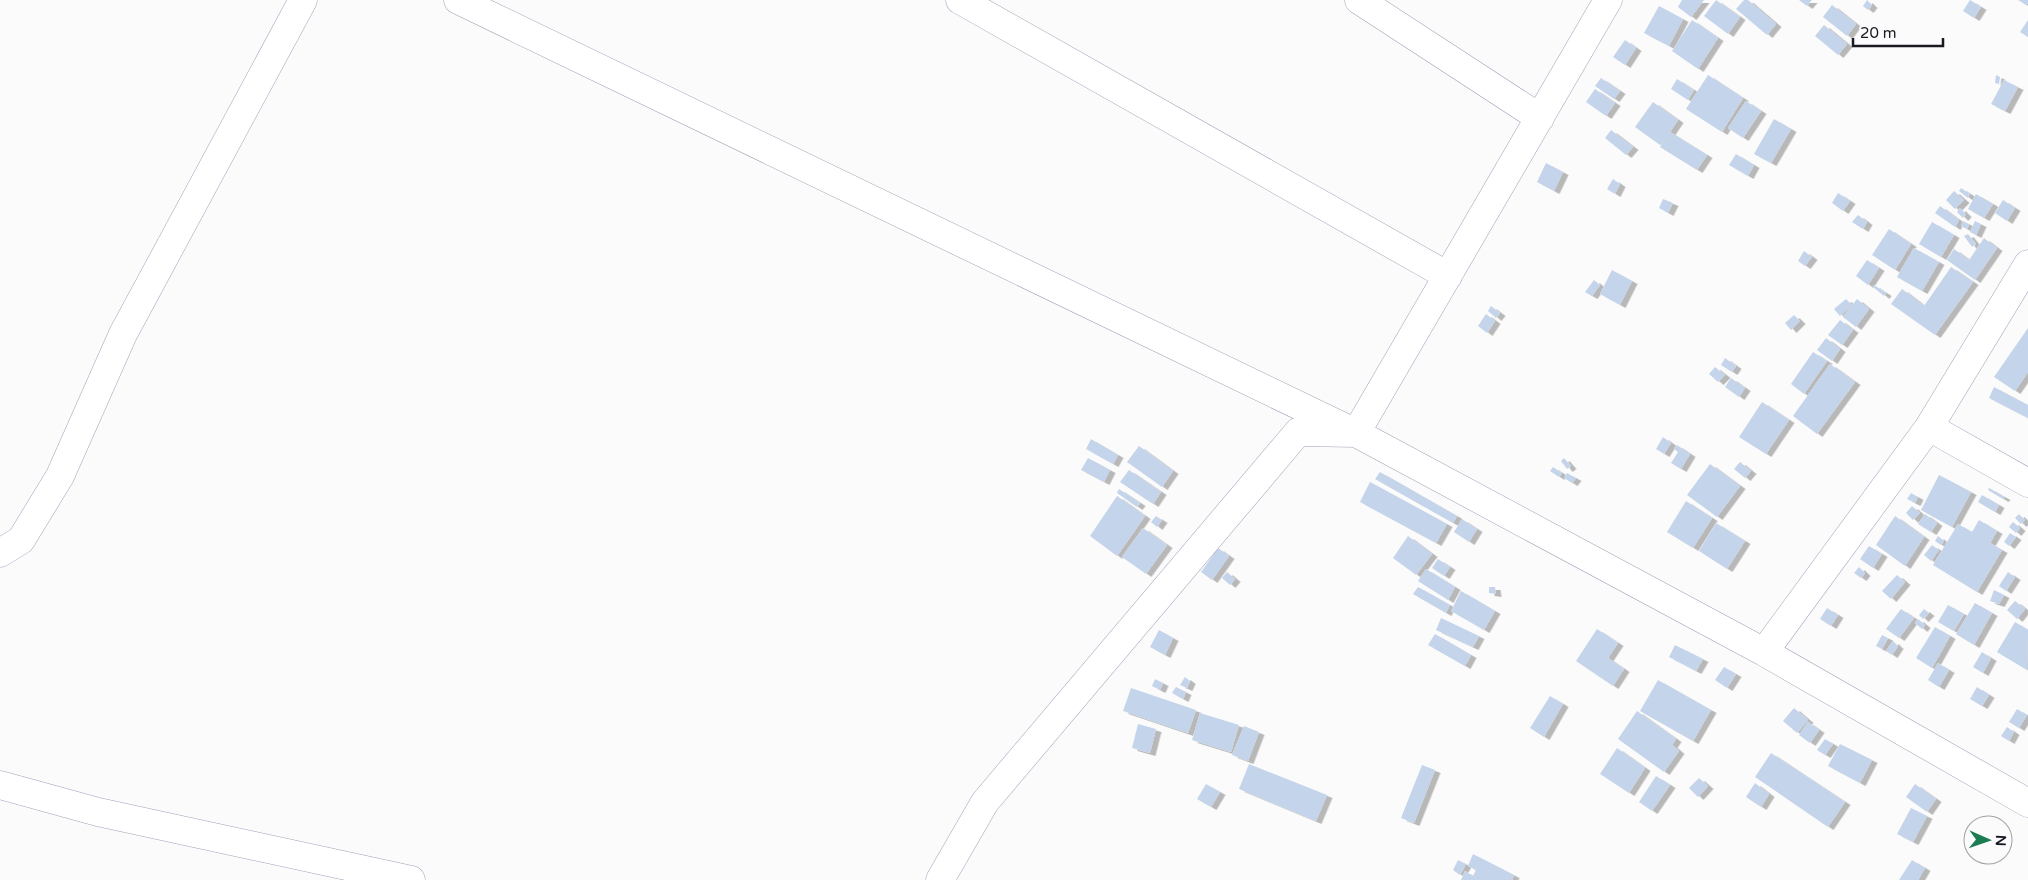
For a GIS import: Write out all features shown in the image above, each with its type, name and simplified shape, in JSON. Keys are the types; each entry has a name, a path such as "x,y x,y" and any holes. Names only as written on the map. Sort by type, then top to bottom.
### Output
{"street":[{"path":"0,553 21,540 60,476 123,334 303,0"},
{"path":"458,0 1356,433 1764,652 2028,803"},
{"path":"960,0 1448,276"},
{"path":"1359,0 1540,118"},
{"path":"1356,433 1608,0"},
{"path":"1764,652 1929,428 2028,264"},
{"path":"1929,428 2028,483"},
{"path":"940,880 985,802 1298,432 1356,433"},
{"path":"0,785 98,812 411,880"}],"building":[{"path":"1682,0 1704,0 1691,17 1678,7"},
{"path":"1716,0 1740,17 1728,34 1704,16"},
{"path":"1744,0 1748,0 1776,24 1767,35 1736,9"},
{"path":"1799,0 1812,0 1807,6"},
{"path":"1867,0 1872,5 1868,10 1863,6"},
{"path":"1970,0 1981,7 1974,18 1963,11"},
{"path":"2018,0 2028,0 2028,3 2026,5"},
{"path":"1832,5 1856,24 1847,36 1823,17"},
{"path":"1659,6 1683,19 1669,46 1644,33"},
{"path":"1692,20 1718,38 1698,69 1672,51"},
{"path":"2028,20 2028,37 2020,32"},
{"path":"1824,25 1847,44 1838,55 1815,36"},
{"path":"1625,40 1636,48 1625,65 1613,57"},
{"path":"1708,75 1743,98 1722,132 1686,109"},
{"path":"1996,75 2000,77 1999,84 1995,83"},
{"path":"1601,78 1620,91 1614,99 1595,86"},
{"path":"1677,79 1694,90 1688,100 1671,89"},
{"path":"2004,80 2018,87 2005,111 1991,104"},
{"path":"1595,89 1615,103 1606,116 1586,102"},
{"path":"1746,101 1761,111 1743,138 1728,128"},
{"path":"1653,102 1678,120 1670,132 1707,155 1697,170 1660,147 1667,137 1660,145 1635,127"},
{"path":"1774,119 1791,129 1771,163 1754,154"},
{"path":"1611,130 1633,147 1626,155 1605,138"},
{"path":"1736,154 1754,165 1748,176 1729,165"},
{"path":"1546,163 1563,172 1554,191 1537,182"},
{"path":"1613,179 1620,184 1615,194 1607,189"},
{"path":"1961,188 1970,194 1968,198 1959,191"},
{"path":"1954,191 1964,200 1955,209 1946,200"},
{"path":"1838,193 1850,201 1843,211 1832,203"},
{"path":"1976,194 1993,204 1984,218 1968,209"},
{"path":"1663,199 1673,203 1668,213 1659,208"},
{"path":"2003,200 2015,208 2007,221 1995,213"},
{"path":"1940,206 1959,220 1955,227 1935,213"},
{"path":"1960,208 1966,214 1963,218 1957,212"},
{"path":"1858,215 1867,222 1863,229 1852,222"},
{"path":"1963,221 1969,224 1967,229 1961,226"},
{"path":"1975,221 1981,224 1976,235 1970,232"},
{"path":"1932,222 1954,235 1941,257 1919,244"},
{"path":"1889,229 1911,244 1895,270 1872,255"},
{"path":"1968,234 1976,244 1972,247 1964,236"},
{"path":"1984,238 1997,248 1975,280 1947,260 1954,249 1969,260"},
{"path":"1914,248 1939,262 1922,291 1897,277"},
{"path":"1804,251 1812,257 1805,266 1798,261"},
{"path":"1867,260 1879,268 1868,285 1856,276"},
{"path":"1951,267 1973,282 1935,335 1891,304 1902,289 1924,306"},
{"path":"1612,270 1632,281 1620,305 1600,294"},
{"path":"1594,280 1600,285 1592,296 1585,292"},
{"path":"1874,285 1886,293 1884,296 1873,287"},
{"path":"1846,299 1852,305 1840,316 1834,309"},
{"path":"1857,299 1869,309 1856,327 1843,317"},
{"path":"1491,306 1500,313 1496,318 1488,311"},
{"path":"1486,314 1495,321 1487,333 1478,326"},
{"path":"1794,315 1800,321 1791,330 1785,323"},
{"path":"1840,320 1853,330 1842,345 1828,335"},
{"path":"2028,328 2028,372 2015,391 1994,377"},
{"path":"1826,338 1840,349 1832,361 1817,350"},
{"path":"1813,352 1827,361 1804,394 1791,384"},
{"path":"1725,358 1736,366 1732,372 1721,365"},
{"path":"1830,364 1855,382 1817,434 1793,416"},
{"path":"1715,367 1725,375 1718,382 1709,374"},
{"path":"1731,378 1745,388 1739,397 1725,387"},
{"path":"1994,387 2028,405 2028,418 1989,398"},
{"path":"1762,402 1789,420 1766,454 1739,437"},
{"path":"1663,437 1671,443 1664,454 1656,449"},
{"path":"1091,439 1118,455 1113,464 1086,449"},
{"path":"1677,445 1690,454 1681,469 1671,463 1678,452 1674,449"},
{"path":"1139,446 1173,471 1162,487 1127,462"},
{"path":"1088,458 1110,470 1104,482 1081,470"},
{"path":"1564,458 1571,466 1567,469 1561,461"},
{"path":"1740,462 1751,471 1745,478 1734,469"},
{"path":"1710,464 1740,486 1717,517 1687,495"},
{"path":"1553,467 1562,473 1559,477 1550,471"},
{"path":"1129,470 1161,492 1153,504 1120,482"},
{"path":"1380,472 1457,516 1453,523 1375,479"},
{"path":"1567,473 1576,478 1572,483 1564,478"},
{"path":"1939,475 1971,492 1952,527 1921,510"},
{"path":"1370,482 1447,524 1436,543 1360,502"},
{"path":"1989,488 2005,497 2003,499 1988,490"},
{"path":"1119,489 1140,503 1137,507 1117,493"},
{"path":"1911,493 1918,497 1915,503 1907,499"},
{"path":"1982,495 1999,505 1995,512 1978,502"},
{"path":"1117,496 1145,516 1117,556 1090,536"},
{"path":"1686,501 1712,518 1693,548 1667,532"},
{"path":"1912,506 1920,513 1913,520 1906,513"},
{"path":"1925,514 1937,523 1931,532 1918,524"},
{"path":"2019,514 2025,520 2021,524 2015,518"},
{"path":"1156,516 1162,520 1157,527 1151,522"},
{"path":"1895,516 1924,537 1905,566 1876,545"},
{"path":"1462,519 1477,529 1469,542 1454,532"},
{"path":"1979,520 1997,531 1990,543 2002,550 1977,592 1933,565 1958,524 1972,532"},
{"path":"2013,522 2020,528 2016,533 2009,527"},
{"path":"1716,523 1745,541 1727,569 1699,551"},
{"path":"1143,528 1167,545 1146,574 1122,557"},
{"path":"2010,533 2016,537 2009,546 2004,542"},
{"path":"1408,536 1432,554 1416,575 1393,558"},
{"path":"1938,536 1944,541 1941,545 1935,541"},
{"path":"1932,545 1939,550 1931,561 1924,555"},
{"path":"1869,546 1882,554 1873,568 1860,559"},
{"path":"1218,548 1229,556 1212,580 1201,572"},
{"path":"1438,559 1450,567 1444,576 1432,568"},
{"path":"1859,567 1865,573 1861,578 1854,573"},
{"path":"1426,569 1455,587 1448,600 1418,581"},
{"path":"1227,572 1235,579 1230,585 1222,578"},
{"path":"2008,572 2015,577 2006,591 1999,586"},
{"path":"1897,575 1905,582 1891,599 1882,591"},
{"path":"1418,587 1450,605 1446,613 1413,594"},
{"path":"1489,587 1495,587 1496,594 1489,593"},
{"path":"1994,590 2004,595 1999,604 1990,601"},
{"path":"1461,591 1495,611 1484,630 1451,611"},
{"path":"2015,601 2025,609 2017,619 2007,610"},
{"path":"1975,603 1992,613 1974,645 1956,634"},
{"path":"1948,605 1964,614 1954,631 1938,622"},
{"path":"1827,608 1838,615 1831,626 1820,619"},
{"path":"1901,609 1914,618 1899,638 1886,629"},
{"path":"1924,609 1929,613 1923,619 1919,615"},
{"path":"1441,618 1479,636 1473,647 1436,630"},
{"path":"1918,619 1925,625 1922,629 1915,623"},
{"path":"2015,622 2028,630 2027,670 1997,652"},
{"path":"1935,627 1950,636 1932,668 1916,658"},
{"path":"1597,629 1618,643 1608,658 1624,669 1613,686 1576,661"},
{"path":"1159,630 1173,638 1165,655 1150,647"},
{"path":"1435,634 1471,655 1465,666 1428,645"},
{"path":"1882,635 1888,638 1882,649 1876,646"},
{"path":"1893,641 1898,646 1892,655 1886,651"},
{"path":"1675,645 1703,659 1696,671 1669,657"},
{"path":"1982,652 1991,658 1983,673 1973,667"},
{"path":"1938,663 1949,670 1939,687 1928,680"},
{"path":"1724,667 1736,674 1727,688 1715,680"},
{"path":"1185,677 1190,681 1187,688 1180,685"},
{"path":"1155,679 1163,683 1160,690 1152,686"},
{"path":"1658,680 1711,710 1693,741 1640,711"},
{"path":"1176,687 1186,692 1183,699 1172,693"},
{"path":"1977,687 1989,695 1982,706 1970,699"},
{"path":"1131,688 1196,710 1188,733 1123,711"},
{"path":"1550,696 1563,704 1544,737 1530,728"},
{"path":"1794,708 1808,720 1797,733 1783,721"},
{"path":"2017,709 2027,715 2019,728 2009,722"},
{"path":"1637,711 1676,739 1672,745 1679,751 1664,772 1618,739"},
{"path":"1200,713 1239,725 1231,752 1192,740"},
{"path":"1808,722 1819,730 1810,743 1799,735"},
{"path":"1138,724 1156,729 1150,753 1132,748"},
{"path":"1244,726 1259,732 1248,761 1232,755"},
{"path":"2007,727 2014,732 2009,741 2001,736"},
{"path":"1825,739 1833,744 1825,755 1817,750"},
{"path":"1840,744 1872,760 1860,783 1828,766"},
{"path":"1617,748 1645,768 1629,793 1600,774"},
{"path":"1771,753 1845,802 1828,827 1755,777"},
{"path":"1249,764 1327,795 1316,821 1239,789"},
{"path":"1422,765 1435,770 1414,823 1401,818"},
{"path":"1656,776 1670,785 1652,811 1639,802"},
{"path":"1699,778 1708,786 1698,797 1689,788"},
{"path":"1755,783 1769,794 1761,807 1746,797"},
{"path":"1206,784 1220,792 1211,807 1197,799"},
{"path":"1915,784 1936,799 1927,812 1906,797"},
{"path":"1911,808 1927,816 1913,842 1897,834"},
{"path":"1473,854 1514,875 1512,880 1461,880 1465,871 1473,876 1476,870 1468,866"},
{"path":"1458,860 1466,864 1460,875 1453,870"},
{"path":"1912,860 1925,868 1918,880 1899,880"}]}
